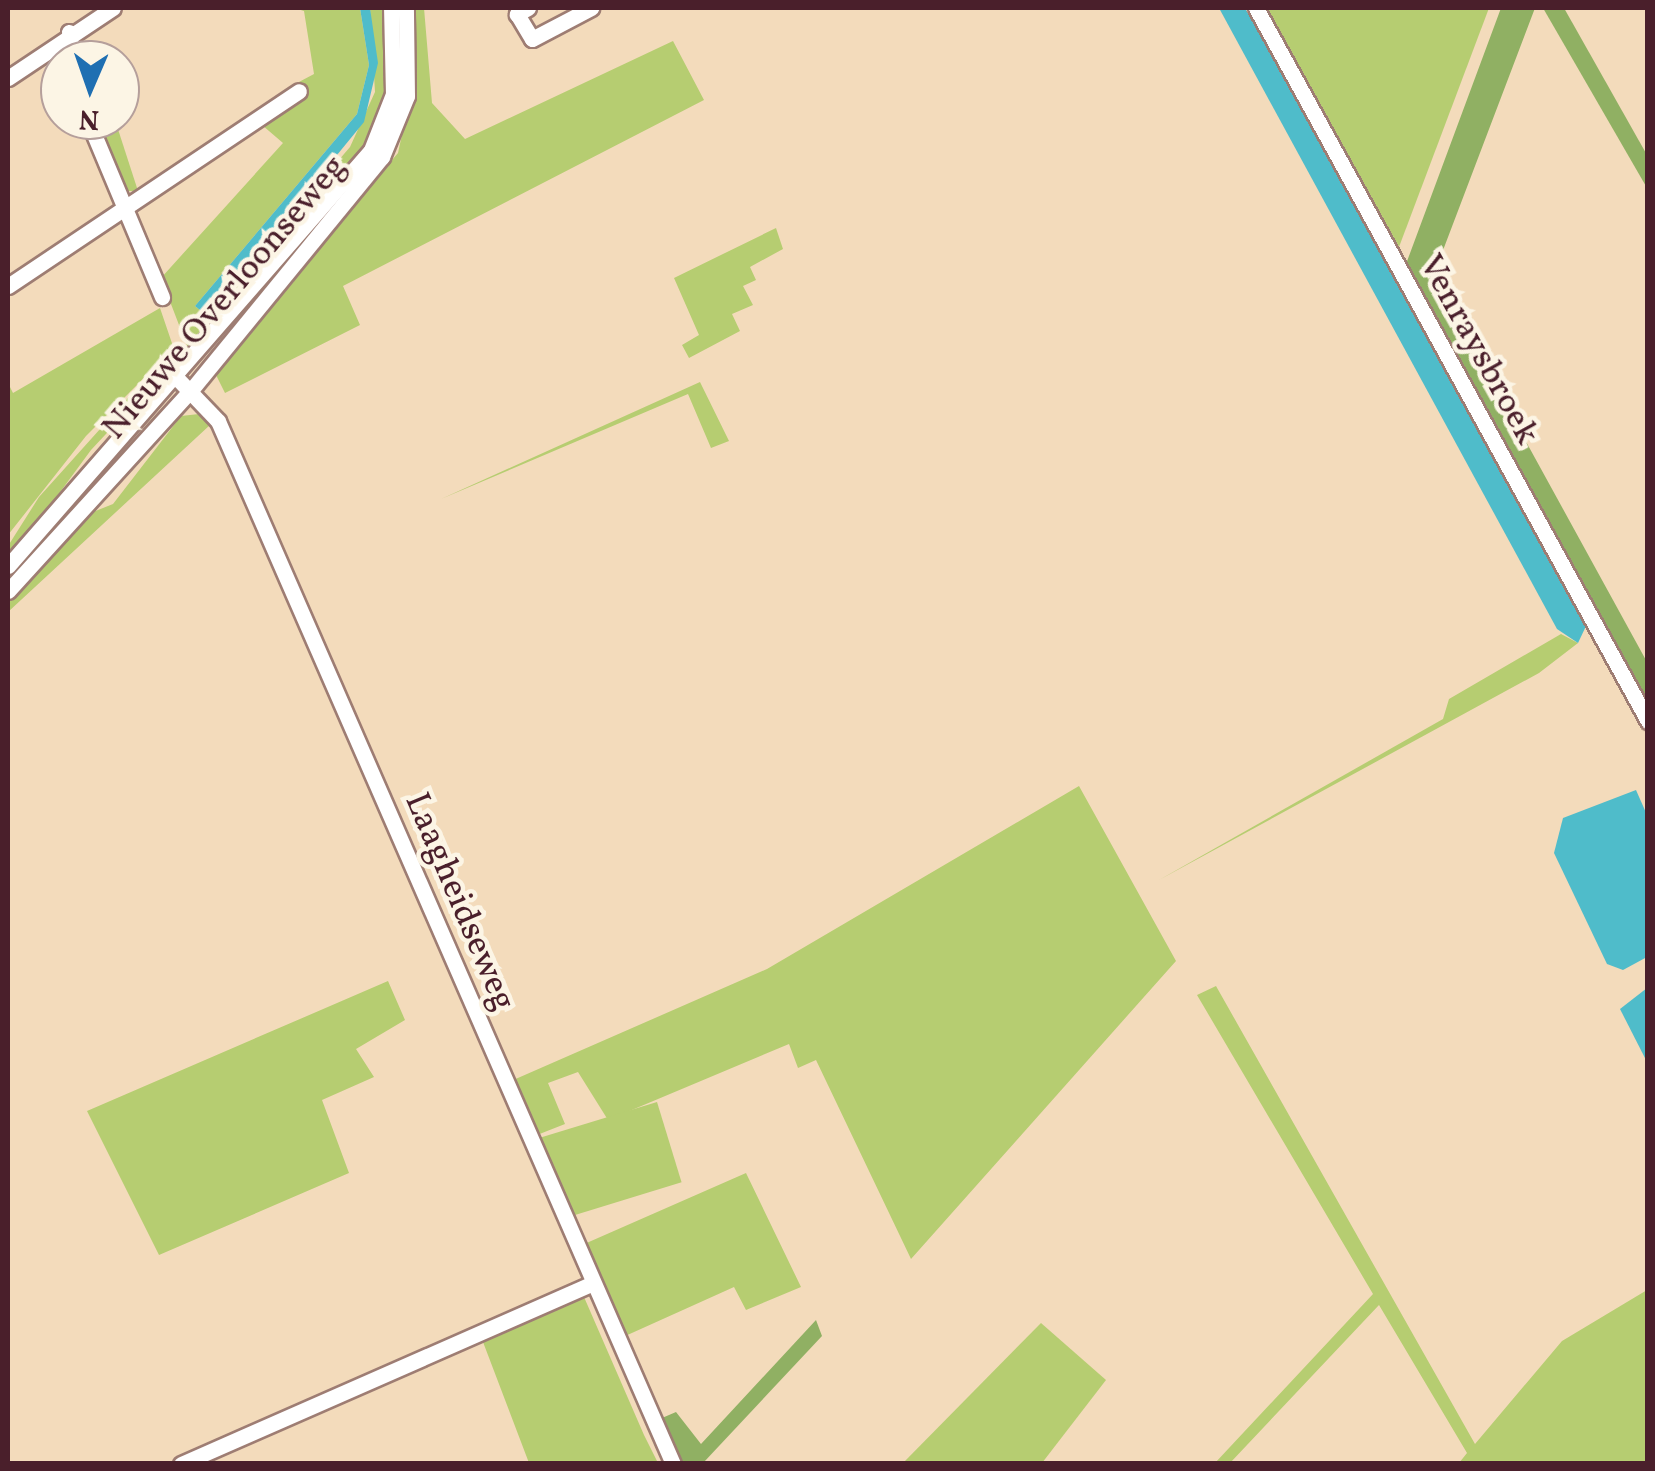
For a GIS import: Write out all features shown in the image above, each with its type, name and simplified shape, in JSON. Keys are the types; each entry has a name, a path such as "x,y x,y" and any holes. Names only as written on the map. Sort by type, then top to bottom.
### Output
{"street":[{"path":"73,40 75,8"},
{"path":"8,78 73,30 113,8"},
{"name":"Nieuwe Overloonseweg","path":"8,566 371,150 393,94 391,8"},
{"name":"Nieuwe Overloonseweg","path":"8,591 192,390 398,130 411,61 406,8"},
{"path":"528,8 517,14 532,39 591,8"},
{"name":"Venraysbroek","path":"1256,8 1648,721"},
{"path":"8,286 299,91"},
{"path":"96,140 162,297"},
{"name":"Laagheidseweg","path":"175,376 218,421 591,1284 673,1464"},
{"path":"182,1464 591,1284"}],"green space":[{"path":"294,8 360,8 369,65 357,114 195,306 206,315 350,147 375,92 370,8 385,8 390,90 365,151 189,351 161,278 283,143 255,119 301,93 297,83 314,74 304,11"},
{"path":"409,8 424,8 432,103 465,139 673,41 704,100 343,286 360,325 225,393 213,369 398,153 416,70"},
{"path":"1266,8 1489,8 1399,247"},
{"path":"1501,8 1535,8 1434,274 1647,662 1647,700 1406,264"},
{"path":"1543,8 1564,8 1647,155 1647,188"},
{"path":"102,140 121,140 138,191 124,191"},
{"path":"776,228 783,249 750,267 756,280 743,286 753,305 732,314 740,331 689,358 682,345 699,335 674,278"},
{"path":"160,308 177,358 91,450 8,563 8,546 39,497 162,360 86,436 8,535 8,383 13,393"},
{"path":"700,382 729,441 711,448 688,394 441,499"},
{"path":"199,414 210,425 8,612 8,597 83,516 113,504 181,416"},
{"path":"1561,634 1578,643 1539,673 1159,880 1443,719 1449,699"},
{"path":"1079,786 1176,961 911,1259 816,1060 798,1068 789,1044 608,1120 578,1072 548,1083 565,1124 537,1135 511,1081 767,969"},
{"path":"388,981 405,1020 356,1049 374,1077 322,1100 349,1173 159,1255 87,1111"},
{"path":"1216,986 1475,1444 1562,1341 1647,1290 1647,1463 1459,1463 1467,1453 1379,1305 1230,1463 1215,1463 1373,1294 1197,995"},
{"path":"657,1102 682,1182 562,1219 537,1139"},
{"path":"746,1173 801,1287 746,1310 734,1287 623,1337 582,1245"},
{"path":"584,1297 658,1463 529,1463 483,1342"},
{"path":"816,1320 822,1336 704,1462 683,1463 662,1418 676,1412 701,1444"},
{"path":"1041,1323 1106,1380 1042,1463 903,1463"}],"water":[{"path":"360,8 370,8 378,63 364,122 206,315 195,306 357,114 369,65"},
{"path":"1219,8 1245,8 1587,624 1578,643 1557,629"},
{"path":"1636,790 1647,815 1647,957 1623,970 1607,964 1554,853 1563,818"},
{"path":"1647,988 1647,1062 1620,1009"}]}
